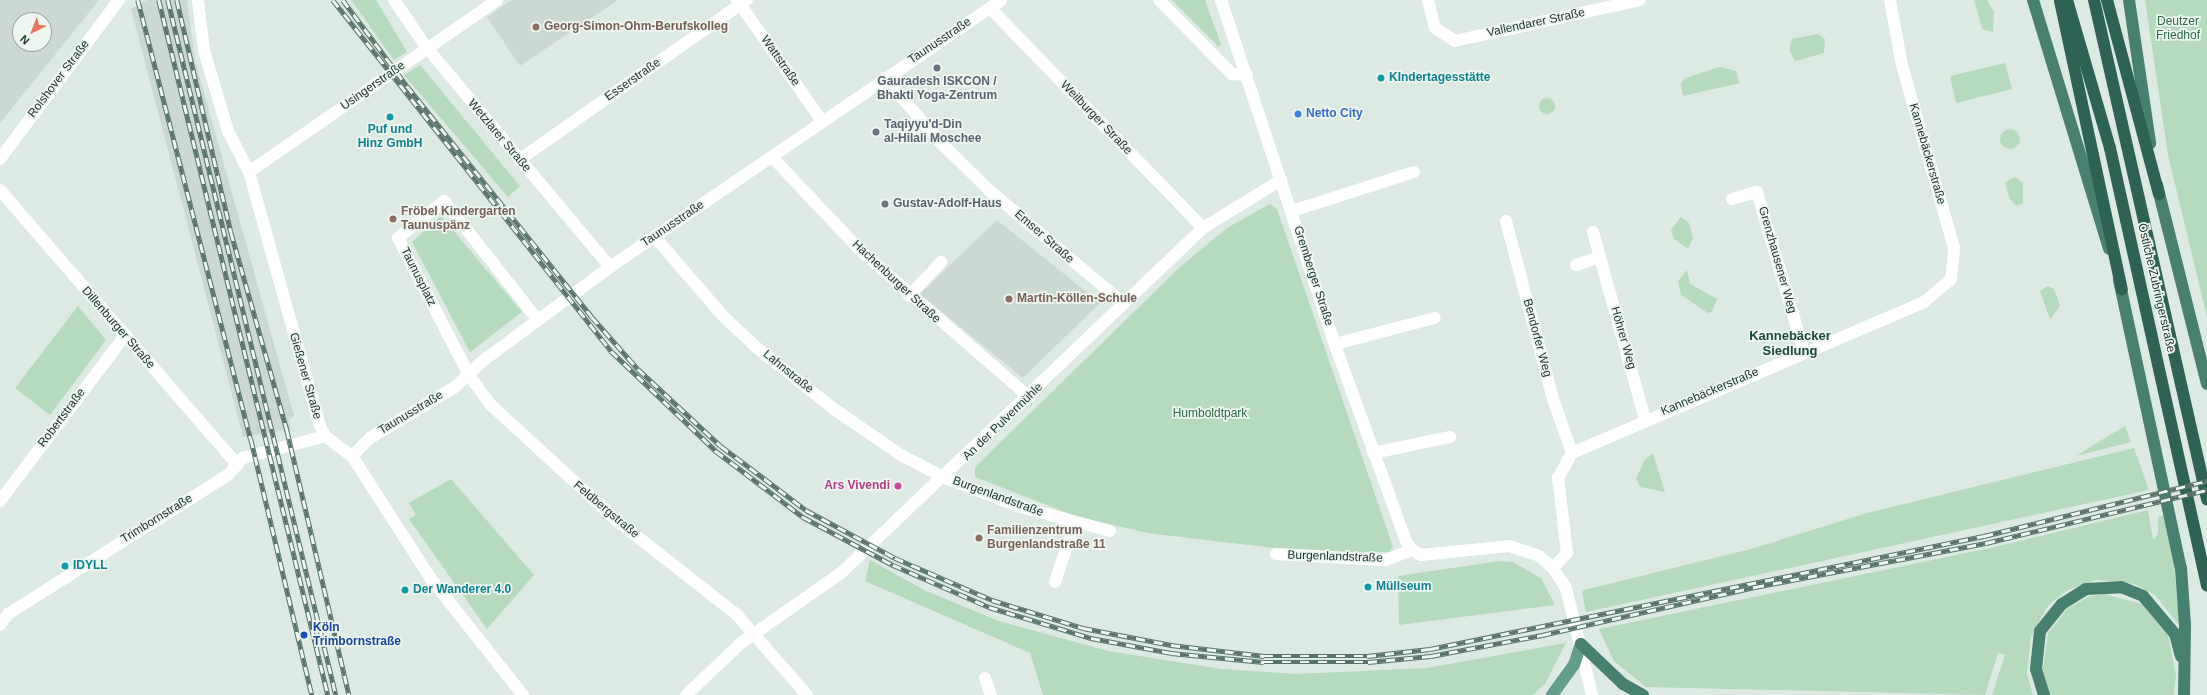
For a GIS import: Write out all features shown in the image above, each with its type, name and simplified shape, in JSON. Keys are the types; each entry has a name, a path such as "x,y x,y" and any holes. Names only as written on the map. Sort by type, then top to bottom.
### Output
{"highway":[{"path":"2032,0 2122,289"},
{"path":"2060,0 2181,568 2185,690"},
{"name":"Östliche Zubringerstraße","path":"2067,0 2110,148 2207,585"},
{"name":"Östliche Zubringerstraße","path":"2094,0 2207,499"},
{"path":"2107,0 2159,194 2207,384"},
{"path":"2129,0 2159,194"},
{"path":"2044,695 2036,669 2040,631 2062,604 2086,589 2102,586 2121,587 2142,596 2161,614 2175,634 2185,690"},
{"path":"1580,644 1623,684 1643,695"}],"main road":[{"path":"1552,695 1574,665 1580,644"}],"street":[{"name":"Rolshover Straße","path":"0,159 119,0"},
{"name":"Gießener Straße","path":"198,0 204,50 228,131 249,172 313,408 325,436"},
{"name":"Wetzlarer Straße","path":"394,0 427,48 519,160 610,267"},
{"name":"Usingerstraße","path":"249,172 497,0"},
{"name":"Taunusstraße","path":"352,456 370,438 469,375 537,319 610,267 1001,0"},
{"path":"1159,0 1232,74 1246,75"},
{"name":"Gremberger Straße","path":"1221,0 1282,180 1335,344 1373,453 1412,550"},
{"name":"Vallendarer Straße","path":"1428,0 1435,28 1455,41 1586,6 1640,0"},
{"name":"Kannebäckerstraße","path":"1572,453 1645,419 1924,302 1942,289 1954,268 1954,248 1902,66 1890,0"},
{"name":"Wattstraße","path":"742,2 822,121"},
{"name":"Esserstraße","path":"519,160 742,2"},
{"name":"Weilburger Straße","path":"990,8 1203,228"},
{"name":"Emser Straße","path":"885,78 940,142 990,191 1124,304"},
{"name":"Hachenburger Straße","path":"772,157 818,208 909,296 1029,397"},
{"path":"1292,212 1414,172"},
{"name":"An der Pulvermühle","path":"686,695 752,635 841,573 945,478 1203,228 1282,180"},
{"name":"Dillenburger Straße","path":"0,190 237,465"},
{"name":"Grenzhausener Weg","path":"1732,198 1757,192 1804,352"},
{"name":"Taunusplatz","path":"469,375 398,238 444,201 537,319"},
{"name":"Bendorfer Weg","path":"1506,221 1553,399 1572,453"},
{"name":"Höhrer Weg","path":"1593,232 1645,419"},
{"name":"Lahnstraße","path":"655,237 724,316 757,348 834,409 901,455 945,478"},
{"path":"1576,265 1600,257"},
{"path":"909,296 941,262"},
{"path":"1335,344 1435,318"},
{"name":"Robertstraße","path":"0,501 125,336"},
{"name":"Feldbergstraße","path":"469,375 491,404 551,463 736,614 752,635 807,695"},
{"path":"325,436 352,456 431,579 523,695"},
{"name":"Trimbornstraße","path":"0,625 4,611 237,465 243,458 325,436"},
{"path":"1373,453 1450,437"},
{"path":"1553,568 1567,553 1558,478 1572,453"},
{"name":"Burgenlandstraße","path":"945,478 1021,507 1110,531"},
{"path":"1054,582 1075,522"},
{"path":"1412,550 1433,555 1509,546 1539,556 1553,568 1566,588 1592,695"},
{"name":"Burgenlandstraße","path":"1276,554 1386,560 1412,550"},
{"path":"985,678 991,695"}],"shaded area":[{"path":"0,0 99,0 0,123"},
{"path":"147,0 187,0 195,60 294,416 289,420 291,429 243,437 131,9"},
{"name":"Georg-Simon-Ohm-Berufskolleg","path":"512,0 618,0 520,66 487,17"},
{"name":"Martin-Köllen-Schule","path":"997,220 1100,303 1023,378 920,294"}],"green space":[{"path":"351,0 376,0 407,52 394,60"},
{"path":"1172,0 1205,0 1221,45 1218,46"},
{"path":"1974,0 1987,0 1994,12 1993,32 1982,29"},
{"name":"Deutzer Friedhof","path":"2145,0 2207,0 2207,317 2168,155"},
{"path":"1818,34 1825,39 1824,53 1795,61 1789,50 1792,39"},
{"path":"2005,63 2012,89 1956,103 1950,76"},
{"path":"420,65 520,186 508,197 404,75"},
{"path":"1720,67 1736,71 1740,83 1683,96 1681,83 1685,78"},
{"path":"1547,98 1554,103 1555,106 1550,113 1547,114 1540,109 1539,106 1544,99"},
{"path":"2010,129 2017,132 2020,139 2017,146 2010,149 2003,146 2000,139 2003,132"},
{"path":"2015,177 2023,183 2023,203 2016,206 2009,198 2005,182"},
{"name":"Humboldtpark","path":"1270,204 1277,209 1393,547 1389,552 1309,552 1147,533 1075,516 975,477 975,467 1179,268 1227,228"},
{"path":"441,216 522,312 470,352 412,242"},
{"path":"1681,217 1689,223 1693,238 1688,249 1674,239 1671,230"},
{"path":"1687,270 1690,284 1717,299 1712,312 1708,313 1681,295 1678,281"},
{"path":"2048,286 2054,289 2060,306 2050,319 2040,291"},
{"path":"78,306 106,340 50,415 15,388"},
{"path":"2125,426 2131,442 2076,456 2100,441"},
{"path":"2134,448 2149,490 1586,612 1582,592 1584,590 1751,549 1867,513"},
{"path":"1653,453 1665,492 1640,487 1636,479 1644,461"},
{"path":"451,479 534,575 487,629 409,519 416,515 409,503"},
{"path":"2148,510 2153,540 2158,534 2158,517 2165,515 2172,547 2180,626 2155,595 2134,584 2096,580 2066,591 2048,606 2031,636 2027,674 2033,695 1992,695 2005,655 1994,651 1998,653 1985,695 1646,687 1614,661 1599,629 1990,548"},
{"path":"870,560 926,591 999,621 1108,651 1221,669 1297,674 1427,668 1566,643 1545,684 1533,695 1043,695 1030,653 865,581"},
{"path":"1500,561 1513,562 1541,578 1555,605 1399,625 1398,576"},
{"path":"2104,594 2142,604 2168,634 2176,675 2174,695 2050,695 2043,668 2048,633 2067,609 2090,596"}],"railway":[{"path":"138,0 251,439 312,695"},
{"path":"159,0 328,695"},
{"path":"168,0 336,695"},
{"path":"177,0 231,232 287,430 349,695"},
{"path":"333,0 611,351 716,451 803,517 893,565 989,607 1091,638 1171,653 1264,662 1368,662 1431,656 1542,635 1755,587 1986,543 2207,490"},
{"path":"343,0 407,86 592,317 638,369 721,446 806,510 895,558 992,600 1083,628 1171,645 1264,656 1367,656 1430,649 1984,536 2207,481"}],"place":[{"name":"Georg-Simon-Ohm-Berufskolleg","path":"536,27"},
{"name":"Gauradesh ISKCON / Bhakti Yoga-Zentrum","path":"937,68"},
{"name":"KIndertagesstätte","path":"1381,78"},
{"name":"Netto City","path":"1298,114"},
{"name":"Puf und Hinz GmbH","path":"390,117"},
{"name":"Taqiyyu'd-Din al-Hilali Moschee","path":"876,132"},
{"name":"Gustav-Adolf-Haus","path":"885,204"},
{"name":"Fröbel Kindergarten Taunuspänz","path":"393,219"},
{"name":"Martin-Köllen-Schule","path":"1009,299"},
{"name":"Ars Vivendi","path":"898,486"},
{"name":"Familienzentrum Burgenlandstraße 11","path":"979,538"},
{"name":"IDYLL","path":"65,566"},
{"name":"Müllseum","path":"1368,587"},
{"name":"Der Wanderer 4.0","path":"405,590"},
{"name":"Köln Trimbornstraße","path":"304,635"}],"district":[{"name":"Kannebäcker Siedlung","path":"1790,344"}]}
